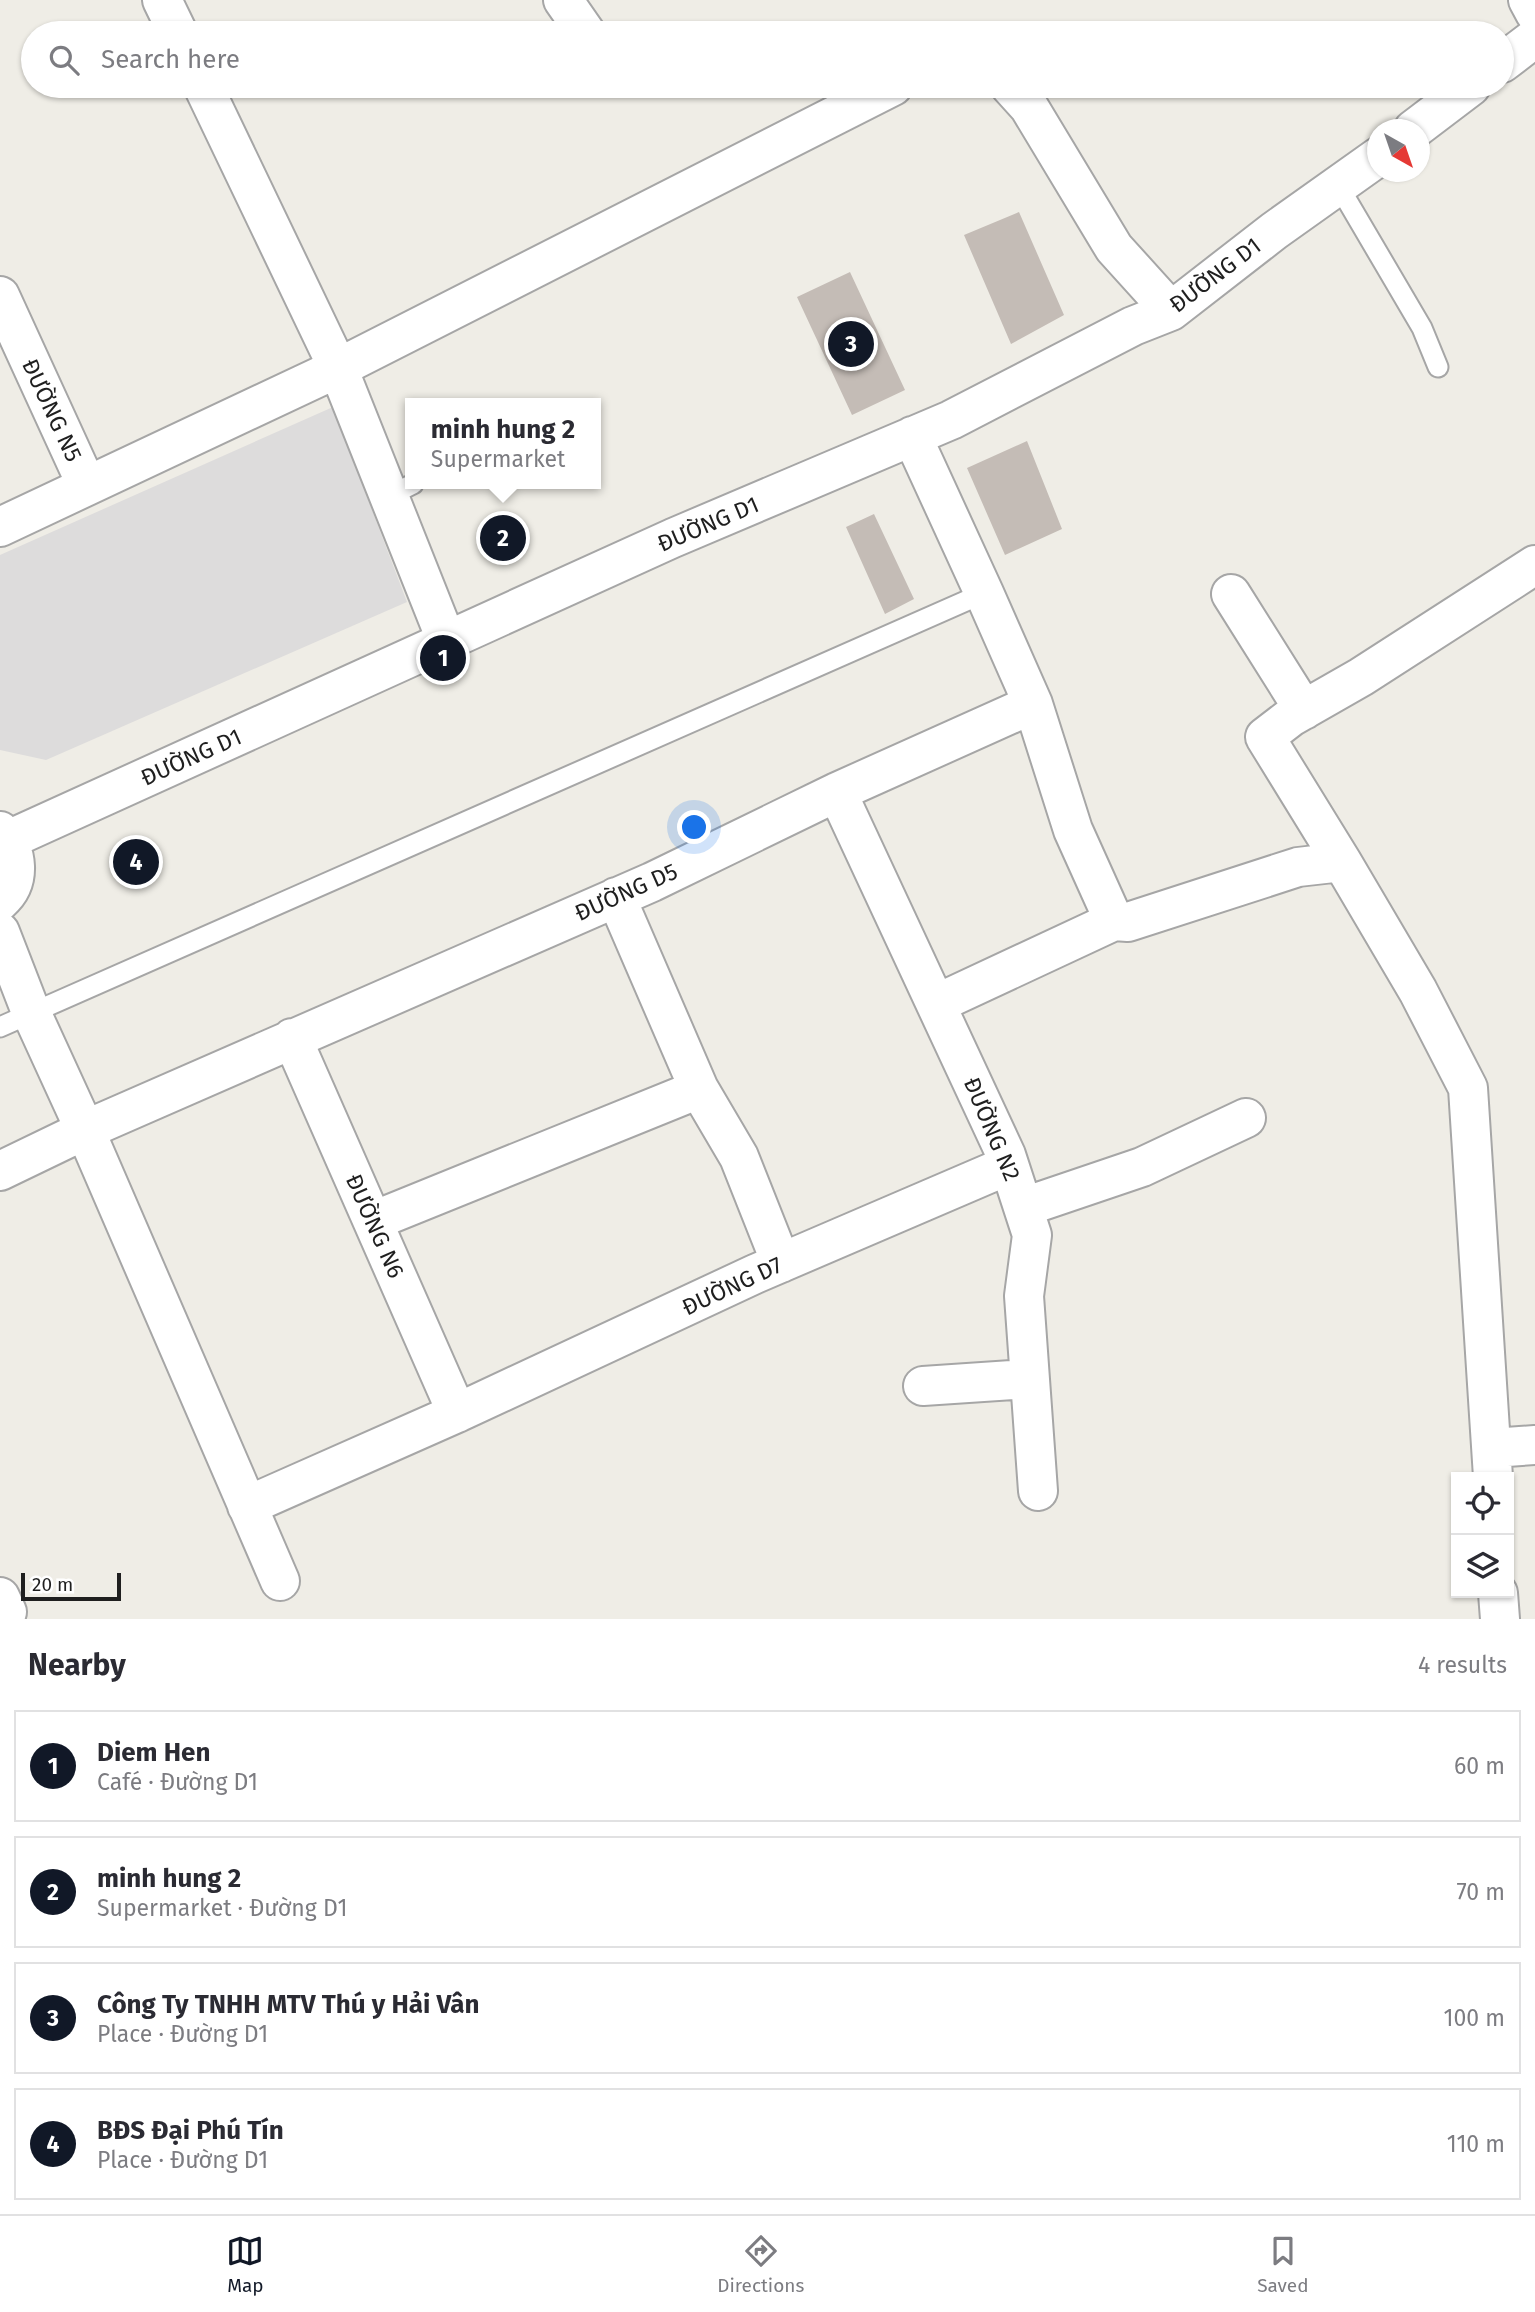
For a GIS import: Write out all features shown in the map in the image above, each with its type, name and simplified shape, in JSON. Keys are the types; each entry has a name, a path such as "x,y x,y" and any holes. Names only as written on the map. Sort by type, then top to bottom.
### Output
{"street":[{"path":"162,0 172,21"},
{"path":"563,0 578,21"},
{"path":"1528,0 1535,13"},
{"path":"1514,54 1535,38"},
{"path":"209,98 338,368 401,490 447,642"},
{"path":"0,527 338,368 869,98"},
{"path":"1021,98 1029,107 1114,248 1171,311"},
{"path":"1428,119 1455,98"},
{"name":"ĐƯỜNG D1","path":"4,835 447,642 673,538 951,420 1133,326 1171,311 1274,231 1367,164"},
{"name":"ĐƯỜNG N5","path":"0,296 87,486"},
{"path":"912,436 1032,704 1073,830 1114,921"},
{"path":"1535,565 1265,737 1418,991 1468,1088 1493,1463 1535,1445"},
{"path":"1231,594 1304,710"},
{"name":"ĐƯỜNG D5","path":"0,1171 85,1130 616,897 837,792 1032,704"},
{"name":"ĐƯỜNG N2","path":"837,792 1009,1165 1032,1235 1024,1296 1038,1491"},
{"path":"0,901 13,883 15,869 14,852 4,835"},
{"path":"936,1004 1114,921 1128,922 1298,867 1342,862"},
{"path":"616,897 699,1088 739,1157 781,1263"},
{"path":"0,932 15,1019 85,1130 280,1580"},
{"name":"ĐƯỜNG N6","path":"292,1038 457,1413"},
{"path":"373,1221 699,1088"},
{"path":"1024,1208 1142,1167 1246,1118"},
{"name":"ĐƯỜNG D7","path":"247,1506 457,1413 781,1263 1009,1165"},
{"path":"923,1386 1028,1379"},
{"path":"1499,1598 1500,1619"}],"lane":[{"path":"1338,185 1422,328 1438,367"},
{"path":"15,1019 984,593"}],"shaded area":[{"path":"333,407 407,602 46,760 0,750 0,555"}],"building":[{"path":"1019,212 1064,315 1011,344 964,235"},
{"path":"850,272 905,390 852,415 797,297"},
{"path":"1027,441 1062,529 1005,555 967,468"},
{"path":"874,514 914,599 885,614 846,527"}],"place":[{"name":"Công Ty TNHH MTV Thú y Hải Vân","path":"851,344"},
{"name":"minh hung 2","path":"503,538"},
{"name":"Diem Hen","path":"443,658"},
{"name":"BĐS Đại Phú Tín","path":"136,862"}]}
